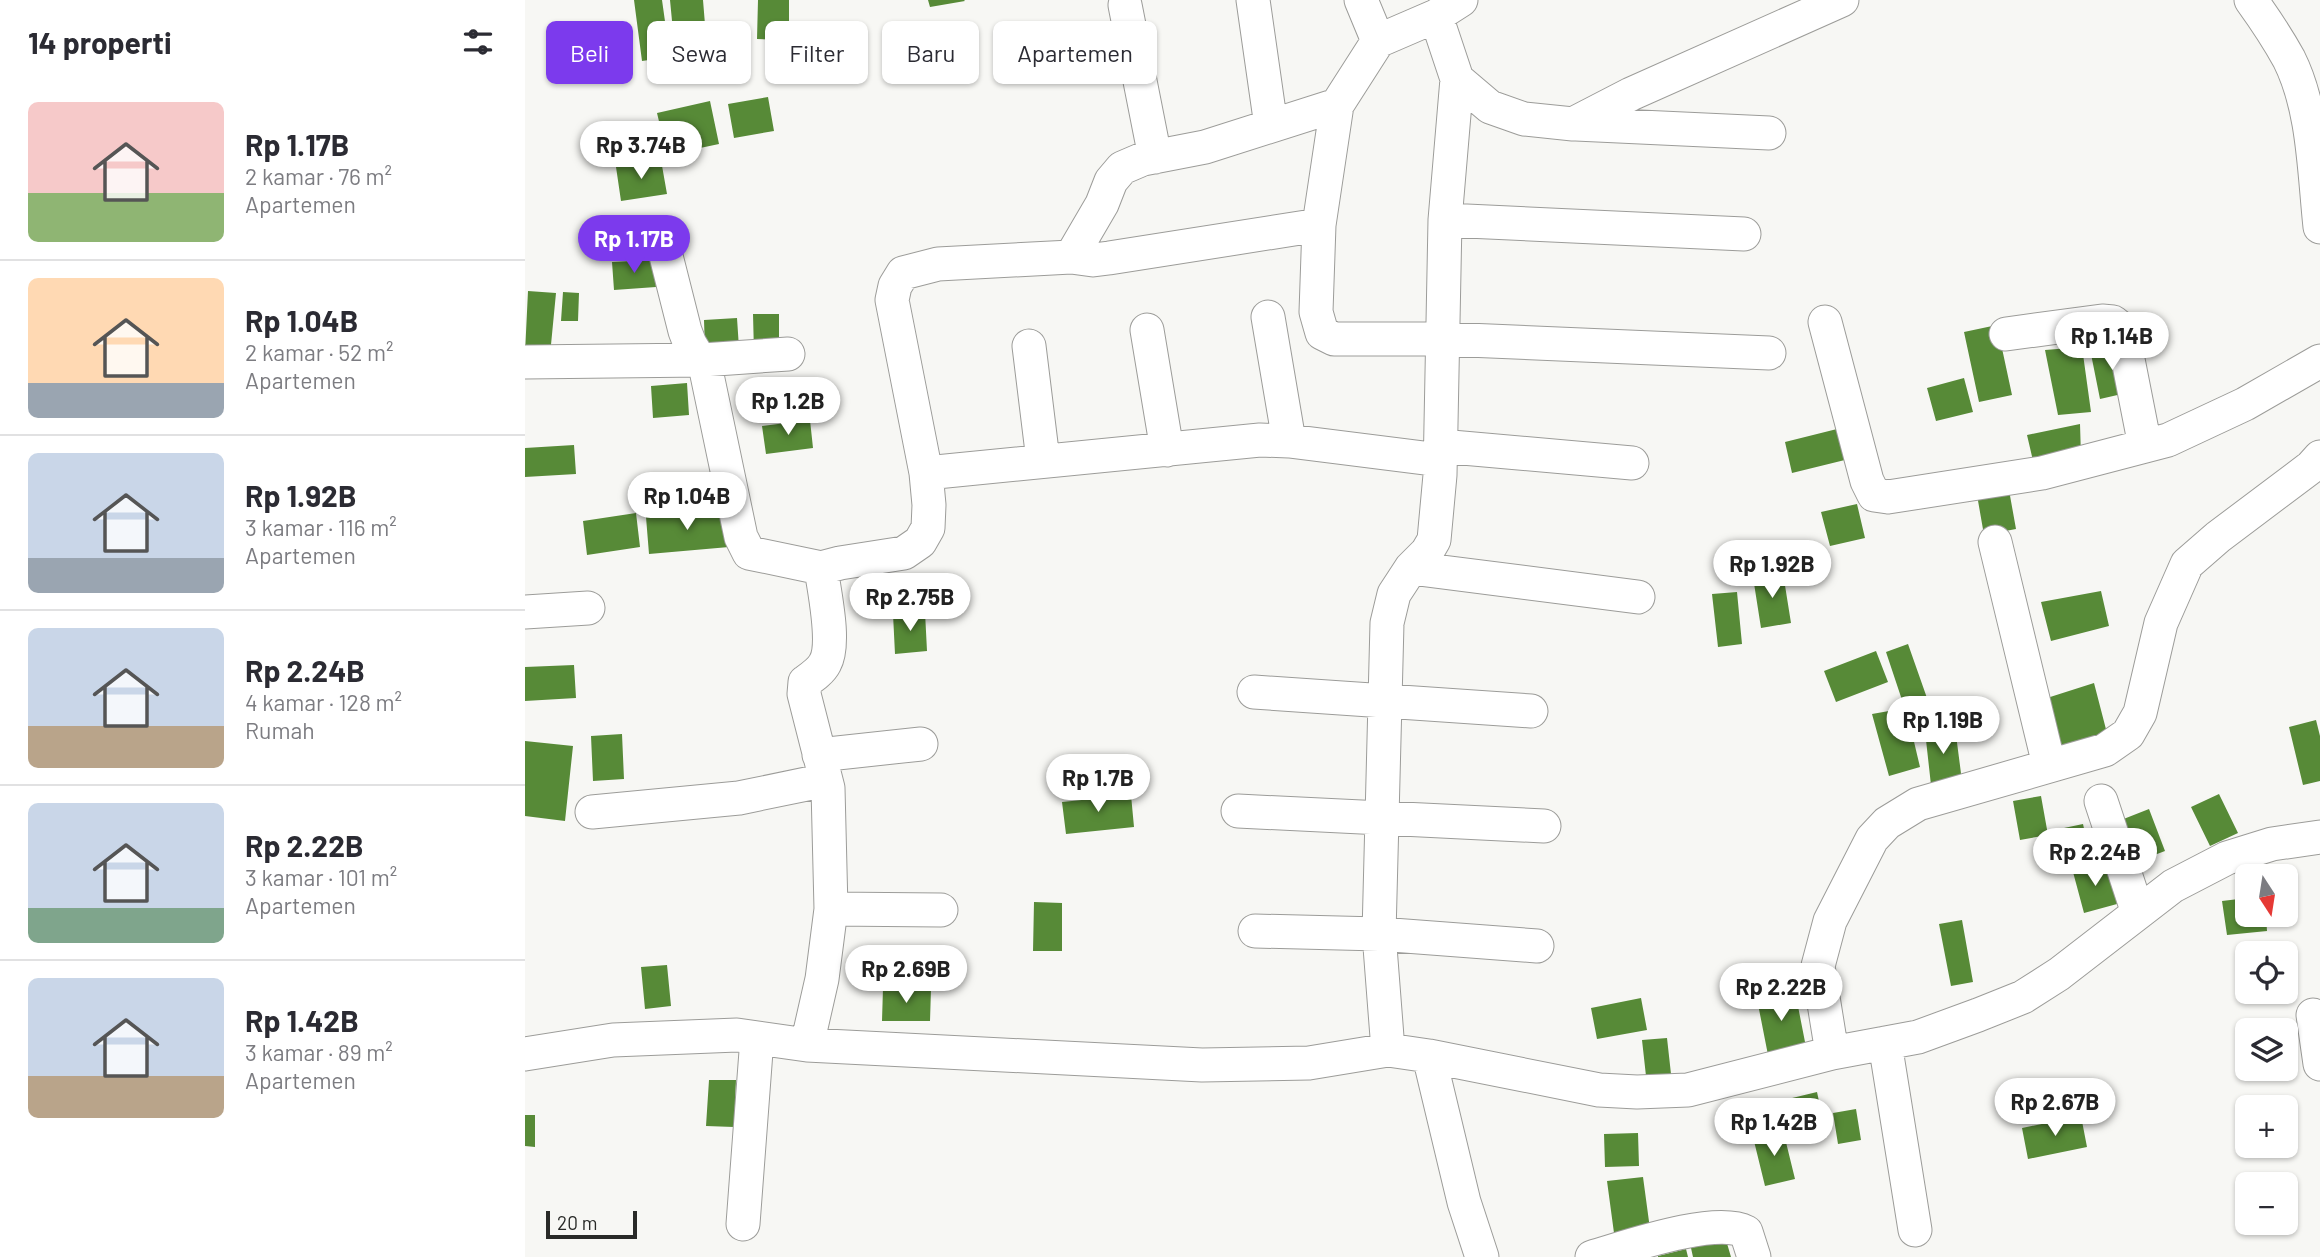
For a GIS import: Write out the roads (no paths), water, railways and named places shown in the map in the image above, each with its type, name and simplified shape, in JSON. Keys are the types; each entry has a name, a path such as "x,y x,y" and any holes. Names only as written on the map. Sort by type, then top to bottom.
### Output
{"street":[{"path":"1253,0 1271,126"},
{"path":"1361,0 1378,41"},
{"path":"1573,124 1631,94 1842,0"},
{"path":"2251,0 2289,59 2302,96 2309,122 2320,227"},
{"path":"1125,5 1155,157"},
{"path":"1388,1050 1379,934 1387,623 1394,594 1434,540 1440,453 1443,339 1445,220 1457,79 1449,8 1378,41 1337,105 1319,225 1316,312 1322,333 1334,339 1443,339 1769,353"},
{"path":"1457,79 1490,107 1524,119 1573,124 1769,133"},
{"path":"1071,257 1117,173 1128,164 1206,148 1337,105"},
{"path":"1445,220 1744,234"},
{"path":"664,248 685,331 706,369 741,537 749,553 821,568 904,553 920,542 928,528 926,473 892,300 903,273 938,264 1071,257 1093,260 1319,225"},
{"path":"1268,317 1289,441"},
{"path":"2006,334 2102,321 2113,322 2122,329 2145,446"},
{"path":"1825,322 1867,481 1874,495 1888,497 2042,473 2168,440 2245,404 2320,361"},
{"path":"1147,330 1167,450"},
{"path":"1028,346 1043,460"},
{"path":"525,362 702,360 788,354"},
{"path":"926,473 1260,440 1632,463"},
{"path":"1832,1053 1818,965 1830,921 1872,839 1887,823 1918,804 2105,750 2128,734 2140,713 2161,623 2187,564 2218,537 2311,467 2320,457"},
{"path":"1995,542 2049,765"},
{"path":"807,1045 821,979 831,909 828,788 804,694 805,682 827,660 829,646 821,568"},
{"path":"1411,568 1638,597"},
{"path":"525,612 589,608"},
{"path":"1254,692 1531,711"},
{"path":"592,812 739,799 823,767 921,744"},
{"path":"2101,801 2138,913"},
{"path":"1238,811 1544,826"},
{"path":"525,1054 613,1040 737,1034 807,1045 1202,1065 1309,1063 1388,1050 1599,1090 1688,1090 1832,1053 1918,1037 2022,997 2059,974 2173,886 2227,858 2272,844 2320,837"},
{"path":"831,909 941,910"},
{"path":"1255,931 1379,934 1537,946"},
{"path":"2313,1015 2320,1064"},
{"path":"743,1224 757,1038"},
{"path":"1885,1043 1915,1230"},
{"path":"1429,1056 1464,1202 1482,1257"},
{"path":"1593,1257 1640,1251 1683,1232 1737,1228 1746,1232 1754,1257"}]}
